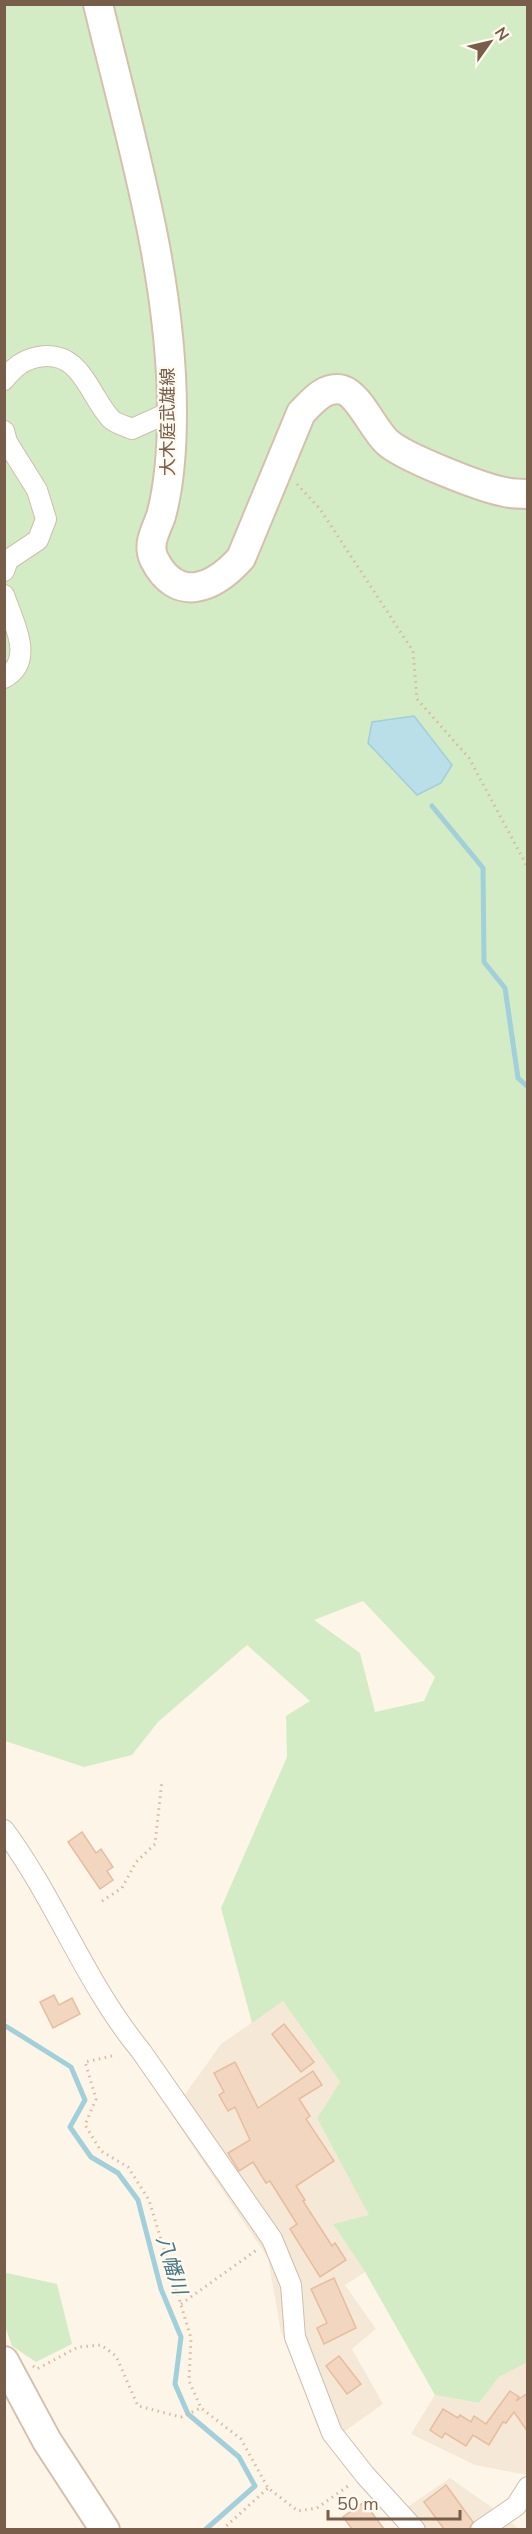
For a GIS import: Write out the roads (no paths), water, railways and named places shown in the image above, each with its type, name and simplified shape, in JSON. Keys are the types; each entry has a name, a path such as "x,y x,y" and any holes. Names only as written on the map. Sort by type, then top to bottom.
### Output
{"main road":[{"name":"大木庭武雄線","path":"98,4 151,231 165,307 172,411 169,482 152,538 153,557 166,576 186,588 204,587 227,574 241,558 301,413 317,396 333,389 345,391 357,401 370,422 388,443 422,462 503,492 528,494"},
{"path":"17,2362 47,2441 105,2529"}],"street":[{"path":"4,380 27,359 51,355 69,361 84,377 112,421 132,429 172,411"},
{"path":"4,431 7,442 37,490 46,519 38,540 8,560 4,571"},
{"path":"4,595 22,647 19,664 14,673 4,678"},
{"path":"4,1830 26,1859 84,1969 119,2025 141,2051 272,2239 291,2285 296,2337 332,2433 365,2475 415,2529"},
{"path":"481,2529 516,2506 528,2487"}],"water":[{"path":"414,716 452,765 441,783 417,795 368,743 372,722"}],"waterway":[{"path":"432,806 483,868 484,962 505,988 518,1078 528,1087"},
{"name":"八幡川","path":"4,2025 71,2067 85,2100 70,2127 91,2157 118,2173 138,2200 161,2289 181,2337 175,2384 188,2414 239,2457 255,2486 205,2530"}]}
